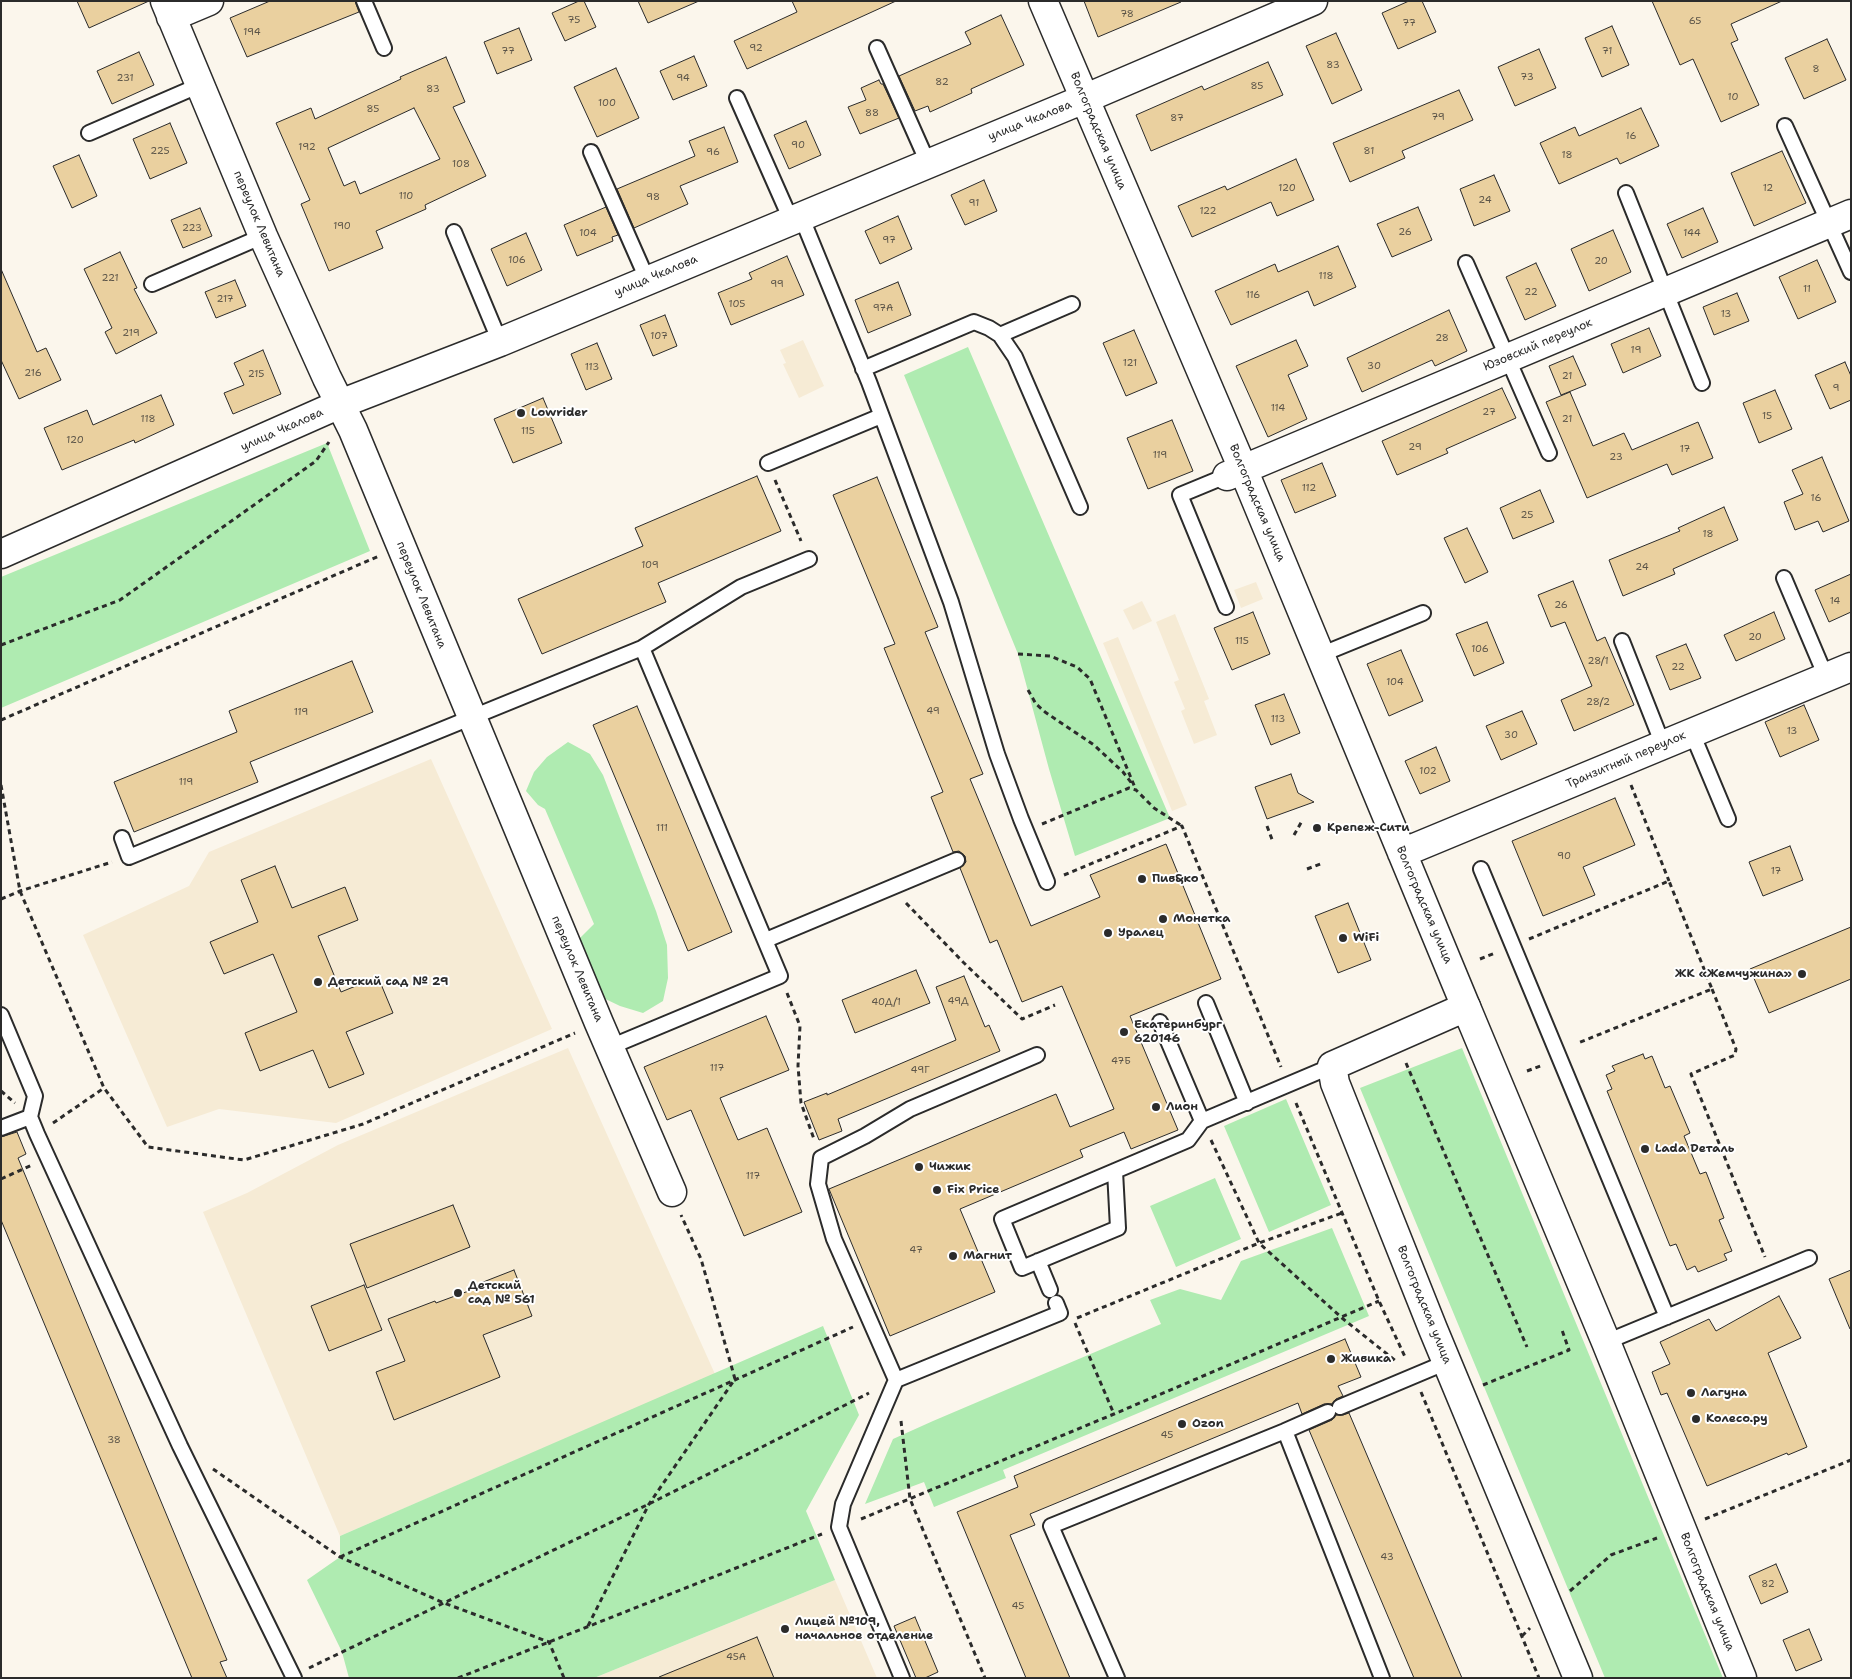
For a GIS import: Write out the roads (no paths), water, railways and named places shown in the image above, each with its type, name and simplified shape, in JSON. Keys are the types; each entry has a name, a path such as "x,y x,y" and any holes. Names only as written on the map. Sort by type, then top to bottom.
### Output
{"street":[{"path":"168,9 209,1"},
{"name":"Волгоградская улица","path":"1043,1 1234,472 1320,655 1606,1342 1742,1678"},
{"name":"улица Чкалова","path":"1,554 340,404 500,342 647,279 1084,99 1313,1"},
{"name":"переулок Левитана","path":"168,9 263,236 353,430 599,1023 672,1192"},
{"name":"Юзовский переулок","path":"1234,472 1840,218"},
{"name":"Транзитный переулок","path":"1402,853 1851,667"},
{"path":"1332,1066 1466,1007"},
{"name":"Волгоградская улица","path":"1332,1066 1335,1083 1447,1362 1578,1678"}],"lane":[{"path":"364,1 384,48"},
{"path":"877,48 928,163"},
{"path":"89,133 200,85"},
{"path":"737,98 796,218 863,369 952,602 997,754 1047,882"},
{"path":"1785,126 1840,218 1851,272"},
{"path":"591,152 647,279"},
{"path":"1626,194 1702,383"},
{"path":"454,232 500,342"},
{"path":"152,284 263,236"},
{"path":"1466,263 1549,453"},
{"path":"1000,335 1072,304"},
{"path":"863,369 974,322 989,328 1000,335 1015,357 1080,507"},
{"path":"768,463 881,416"},
{"path":"1226,608 1180,495 1234,472"},
{"path":"122,838 129,857 642,648 741,587 809,559"},
{"path":"1784,578 1826,677"},
{"path":"1320,655 1423,613"},
{"path":"1622,642 1663,745"},
{"path":"610,1047 780,976 642,648"},
{"path":"1692,733 1728,819"},
{"path":"766,940 956,860"},
{"path":"1481,869 1668,1317"},
{"path":"1206,1003 1247,1102"},
{"path":"1,1015 35,1096 30,1117 37,1134 180,1446 293,1677"},
{"path":"1160,1022 1202,1121"},
{"path":"896,1380 834,1239 818,1184 821,1158 865,1136 910,1109 1038,1055"},
{"path":"1115,1171 1118,1228 1022,1268 1002,1219 1115,1171 1188,1140 1202,1121 1332,1066"},
{"path":"1,1128 30,1117"},
{"path":"1606,1342 1809,1258"},
{"path":"902,1678 839,1527 843,1504 896,1380 1060,1312 1038,1261"},
{"path":"1117,1678 1051,1526 1447,1362"},
{"path":"1285,1430 1382,1678"}],"place":[{"name":"Lowrider","path":"521,413"},
{"name":"Крепеж-Сити","path":"1317,828"},
{"name":"Пив&ко","path":"1142,879"},
{"name":"Монетка","path":"1163,919"},
{"name":"Уралец","path":"1108,933"},
{"name":"WiFi","path":"1343,938"},
{"name":"ЖК «Жемчужина»","path":"1802,974"},
{"name":"Детский сад № 29","path":"318,982"},
{"name":"Екатеринбург 620146","path":"1124,1032"},
{"name":"Лион","path":"1156,1107"},
{"name":"Lada Dеталь","path":"1645,1149"},
{"name":"Чижик","path":"919,1167"},
{"name":"Fix Price","path":"937,1190"},
{"name":"Магнит","path":"953,1256"},
{"name":"Детский сад № 561","path":"458,1293"},
{"name":"Живика","path":"1331,1359"},
{"name":"Лагуна","path":"1691,1393"},
{"name":"Колесо.ру","path":"1696,1419"},
{"name":"Ozon","path":"1182,1424"},
{"name":"Лицей №109, начальное отделение","path":"785,1629"}]}
